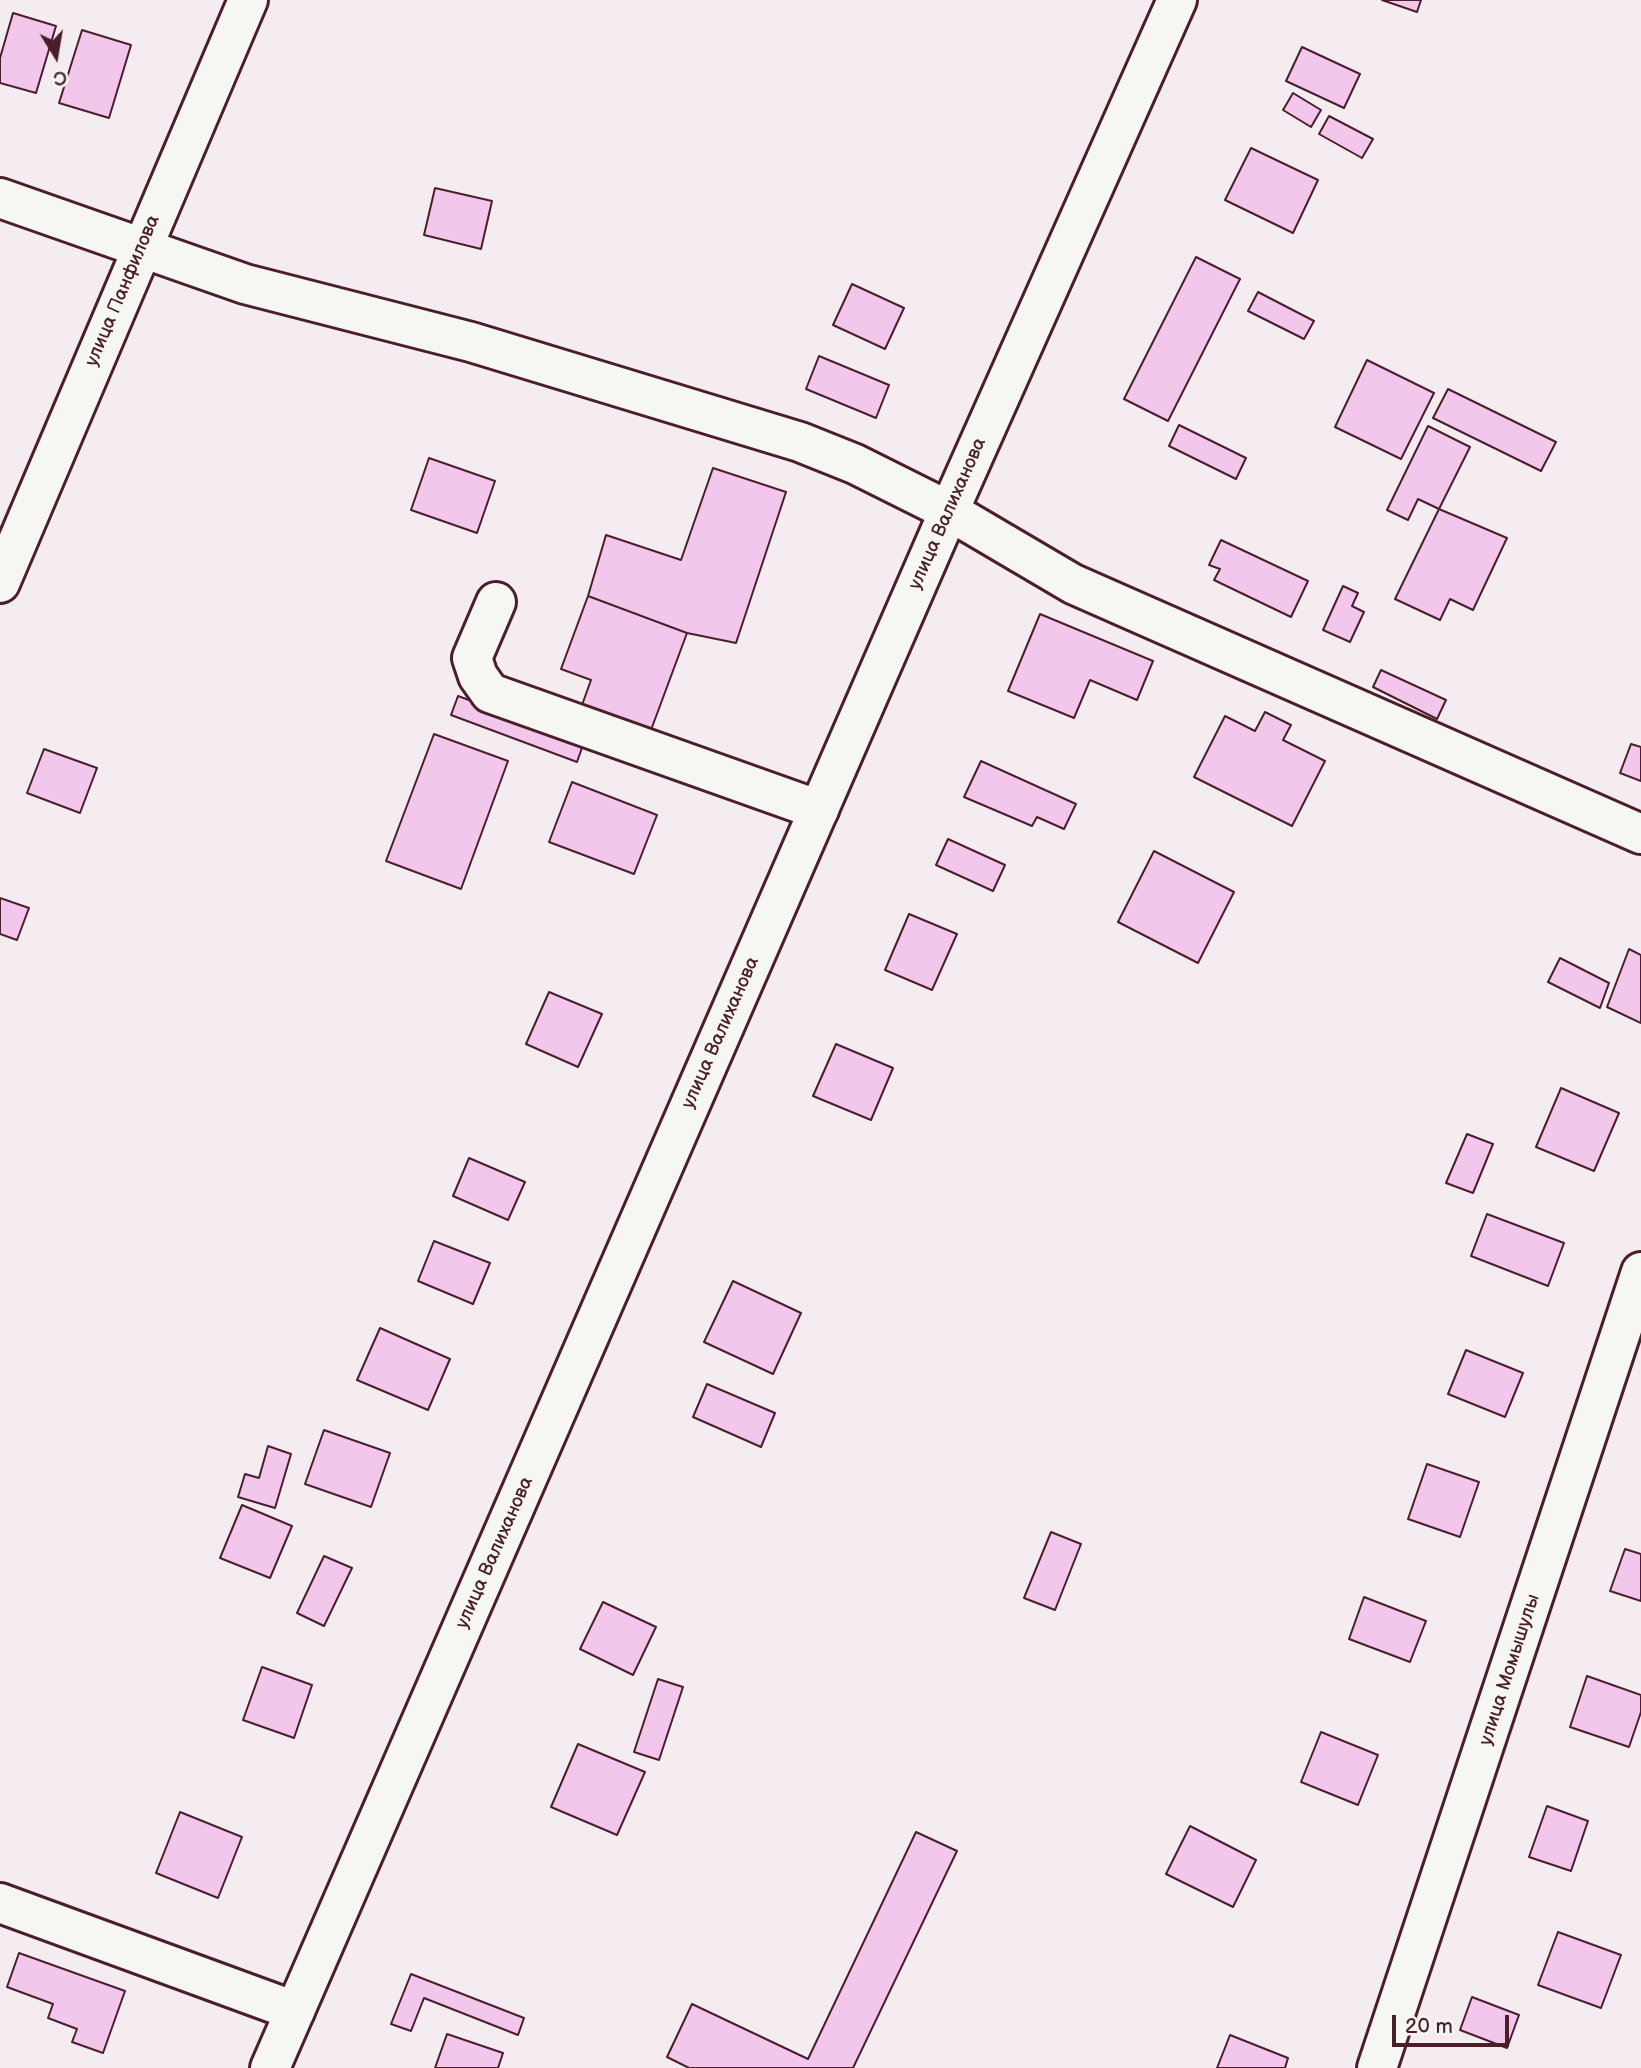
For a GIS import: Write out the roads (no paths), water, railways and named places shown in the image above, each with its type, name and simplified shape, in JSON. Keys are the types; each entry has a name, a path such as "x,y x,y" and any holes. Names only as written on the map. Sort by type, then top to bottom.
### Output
{"street":[{"name":"улица Панфилова","path":"0,583 248,0"},
{"name":"улица Валиханова","path":"270,2068 949,511 1177,0"},
{"path":"0,198 245,284 471,342 800,442 855,464 949,511 1073,584 1641,834"},
{"path":"496,602 472,658 478,676 490,693 818,810"},
{"name":"улица Момышулы","path":"1377,2068 1641,1272"},
{"path":"0,1903 295,2011"}]}
